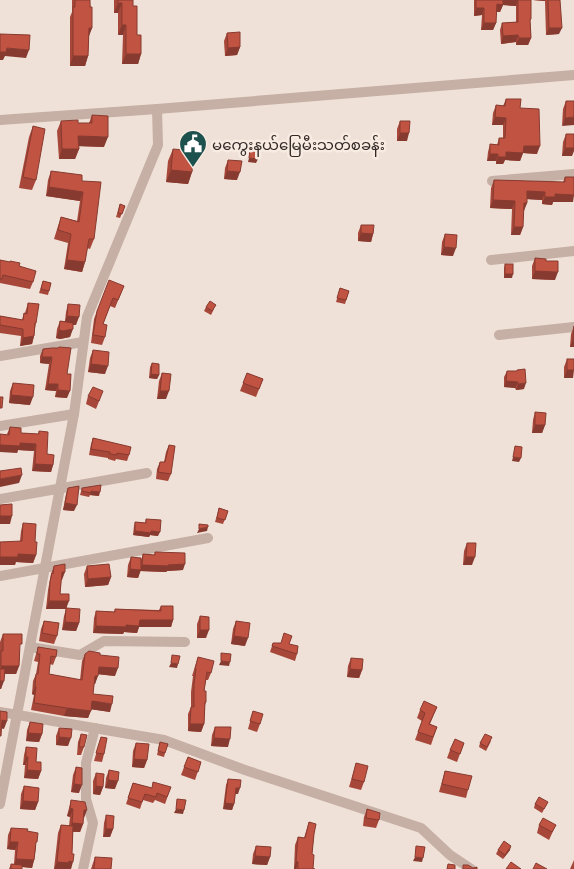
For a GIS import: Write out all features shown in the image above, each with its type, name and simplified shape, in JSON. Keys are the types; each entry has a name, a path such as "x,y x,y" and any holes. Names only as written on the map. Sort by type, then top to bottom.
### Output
{"street":[{"path":"0,120 157,109 574,74"},
{"path":"0,804 74,414 87,317 158,145 157,109"},
{"path":"492,181 574,174"},
{"path":"491,260 574,252"},
{"path":"499,335 574,327"},
{"path":"0,356 83,342"},
{"path":"0,426 74,414"},
{"path":"0,499 147,473"},
{"path":"0,576 208,538"},
{"path":"30,647 80,655 104,641 186,642"},
{"path":"0,712 164,740 245,770 421,828 450,855 471,869"},
{"path":"83,869 93,823 86,799 86,763 95,728"}],"building":[{"path":"75,0 90,0 90,7 92,7 92,28 89,28 88,56 73,56 73,7 75,7"},
{"path":"118,0 133,0 133,6 137,6 137,35 141,35 141,54 126,54 126,25 122,25 122,3 118,3"},
{"path":"476,0 503,0 503,5 497,4 496,23 484,23 484,8 476,8"},
{"path":"518,0 531,0 531,38 519,38 518,35 503,36 502,23 518,22"},
{"path":"548,0 560,0 562,28 549,28"},
{"path":"240,32 240,47 228,48 227,33"},
{"path":"0,34 30,35 29,50 7,48 6,52 0,52"},
{"path":"506,99 521,99 520,108 539,109 540,146 524,146 523,153 506,152 506,157 498,157 498,154 490,154 490,144 499,145 499,138 505,138 506,118 495,117 496,105 505,106"},
{"path":"566,101 574,101 574,117 565,118"},
{"path":"92,115 108,116 108,137 78,136 79,149 62,149 61,121 78,120 78,123 92,123"},
{"path":"400,121 410,121 409,133 400,133"},
{"path":"33,126 45,129 36,180 23,177"},
{"path":"566,134 574,134 574,148 565,148"},
{"path":"250,148 259,149 258,159 249,158"},
{"path":"173,149 194,151 192,172 171,170"},
{"path":"228,160 242,161 240,172 227,171"},
{"path":"51,171 82,175 82,181 101,182 94,239 89,239 85,262 67,260 71,234 58,230 61,217 79,222 83,192 49,187"},
{"path":"565,177 574,177 574,195 555,194 555,197 545,197 545,192 527,191 527,203 524,203 523,227 514,227 515,201 493,200 494,180 565,182"},
{"path":"120,204 125,206 122,214 118,213"},
{"path":"361,225 374,225 373,234 361,233"},
{"path":"445,234 457,235 456,248 444,247"},
{"path":"535,258 546,259 546,261 558,261 558,272 535,271"},
{"path":"0,260 20,263 19,266 36,271 33,282 3,275 2,279 0,279"},
{"path":"505,264 513,264 513,274 505,274"},
{"path":"109,280 124,286 118,300 113,298 103,324 107,325 105,337 93,335 97,311"},
{"path":"43,281 51,283 49,291 41,289"},
{"path":"340,288 349,291 346,300 337,298"},
{"path":"210,301 216,305 212,311 206,307"},
{"path":"28,303 39,304 34,336 23,338 23,329 0,325 0,316 23,320 24,313 27,314"},
{"path":"68,304 80,305 79,317 67,316"},
{"path":"60,321 73,323 73,329 59,330"},
{"path":"71,348 67,374 71,374 70,391 58,390 58,384 48,384 52,357 42,357 43,349"},
{"path":"93,350 109,352 108,366 91,364"},
{"path":"567,359 574,359 574,370 567,370"},
{"path":"152,363 159,364 159,375 151,374"},
{"path":"525,369 526,383 518,384 518,382 506,381 507,371"},
{"path":"162,373 171,374 169,391 160,391"},
{"path":"247,373 263,379 259,389 243,383"},
{"path":"13,383 34,385 33,397 11,395"},
{"path":"93,387 103,391 99,401 88,396"},
{"path":"0,397 3,397 2,408 0,408"},
{"path":"535,412 546,413 545,425 535,425"},
{"path":"10,427 21,428 21,433 39,434 39,431 48,432 47,454 54,455 53,465 35,464 36,444 20,443 20,446 0,445 0,434 9,435"},
{"path":"93,438 131,447 129,455 110,454 110,452 91,449"},
{"path":"169,445 175,446 171,474 158,472 160,462 165,462"},
{"path":"515,446 522,447 521,458 513,457"},
{"path":"21,468 22,475 0,479 0,471"},
{"path":"101,485 100,492 82,491 82,488"},
{"path":"79,486 77,505 65,503 68,488"},
{"path":"12,504 12,516 0,516 0,505"},
{"path":"219,508 228,511 225,520 217,518"},
{"path":"146,519 161,520 160,532 135,531 135,522 146,523"},
{"path":"23,523 36,524 36,555 18,554 18,557 0,557 0,542 22,541"},
{"path":"199,524 208,525 208,527 199,529"},
{"path":"467,543 476,543 475,557 466,557"},
{"path":"155,552 185,553 185,564 168,566 142,565 143,554 155,555"},
{"path":"131,557 141,558 141,570 130,569"},
{"path":"65,564 65,572 62,572 60,594 69,594 69,601 49,601 50,582 54,566"},
{"path":"109,564 111,577 88,579 87,566"},
{"path":"161,606 173,606 173,620 140,620 139,626 96,626 96,611 115,612 115,609 161,611"},
{"path":"66,608 80,609 79,623 65,622"},
{"path":"200,616 209,617 209,630 200,630"},
{"path":"44,621 59,623 57,636 42,633"},
{"path":"236,621 250,623 248,638 234,636"},
{"path":"284,633 292,636 289,644 298,646 297,654 272,646 273,643 281,643"},
{"path":"3,634 22,634 19,666 1,666"},
{"path":"38,647 57,650 56,657 51,656 49,674 82,680 85,654 89,651 100,653 100,655 119,657 118,668 99,667 98,676 95,676 93,694 113,696 112,704 92,701 91,711 34,703 36,674 38,674 40,654 37,654"},
{"path":"221,653 231,654 230,662 221,661"},
{"path":"172,655 180,656 178,664 171,663"},
{"path":"198,657 214,661 211,673 207,672 204,691 206,691 206,702 204,724 190,724 191,707 194,707 195,669"},
{"path":"351,658 363,659 362,670 350,669"},
{"path":"0,669 5,669 4,681 0,681"},
{"path":"424,701 437,707 429,724 437,727 433,737 418,732 425,713 420,710"},
{"path":"0,711 7,712 7,721 2,720 1,736 0,736"},
{"path":"253,711 263,714 260,724 250,721"},
{"path":"30,722 43,724 42,734 28,733"},
{"path":"215,727 231,727 230,739 214,738"},
{"path":"59,728 72,729 71,738 59,737"},
{"path":"81,734 87,735 84,747 79,747"},
{"path":"485,734 492,737 487,747 480,743"},
{"path":"101,737 107,738 104,754 96,753"},
{"path":"455,739 464,743 460,754 450,750"},
{"path":"160,742 168,744 165,753 158,751"},
{"path":"136,743 149,744 147,760 134,759"},
{"path":"26,747 37,748 36,762 41,762 41,771 27,770 28,757 26,757"},
{"path":"188,757 201,762 198,772 184,767"},
{"path":"356,763 368,766 364,782 352,779"},
{"path":"76,767 82,768 82,785 74,784"},
{"path":"109,770 119,772 118,781 108,780"},
{"path":"445,771 472,776 468,790 442,784"},
{"path":"96,773 104,774 103,787 96,786"},
{"path":"228,779 241,780 240,788 236,788 234,804 225,803"},
{"path":"153,782 171,787 167,797 157,793 156,797 145,794 142,802 128,798 133,783 152,788"},
{"path":"24,786 39,788 38,802 23,801"},
{"path":"539,797 548,802 544,809 535,804"},
{"path":"177,799 186,800 184,810 176,809"},
{"path":"71,800 85,802 87,810 84,810 83,824 72,823 73,809 70,808"},
{"path":"367,809 380,813 379,820 366,818"},
{"path":"106,815 114,816 113,829 106,829"},
{"path":"543,818 556,825 552,832 539,825"},
{"path":"309,822 316,824 312,854 314,855 313,869 298,869 298,862 296,861 298,837 305,838"},
{"path":"61,825 73,826 73,862 57,862"},
{"path":"11,828 28,829 27,831 38,833 34,860 16,859 18,842 10,842"},
{"path":"504,841 511,846 505,855 498,850"},
{"path":"256,846 271,847 270,857 255,856"},
{"path":"416,846 425,847 423,858 415,857"},
{"path":"95,857 112,858 111,869 94,869"},
{"path":"511,862 521,869 506,869"},
{"path":"536,863 547,869 533,869"},
{"path":"11,864 22,865 22,869 11,869"},
{"path":"448,864 455,865 455,869 447,869"},
{"path":"463,865 473,868 477,867 477,869 463,869"}],"place":[{"name":"မကွေးနယ်မြေမီးသတ်စခန်း","path":"193,168"}]}
